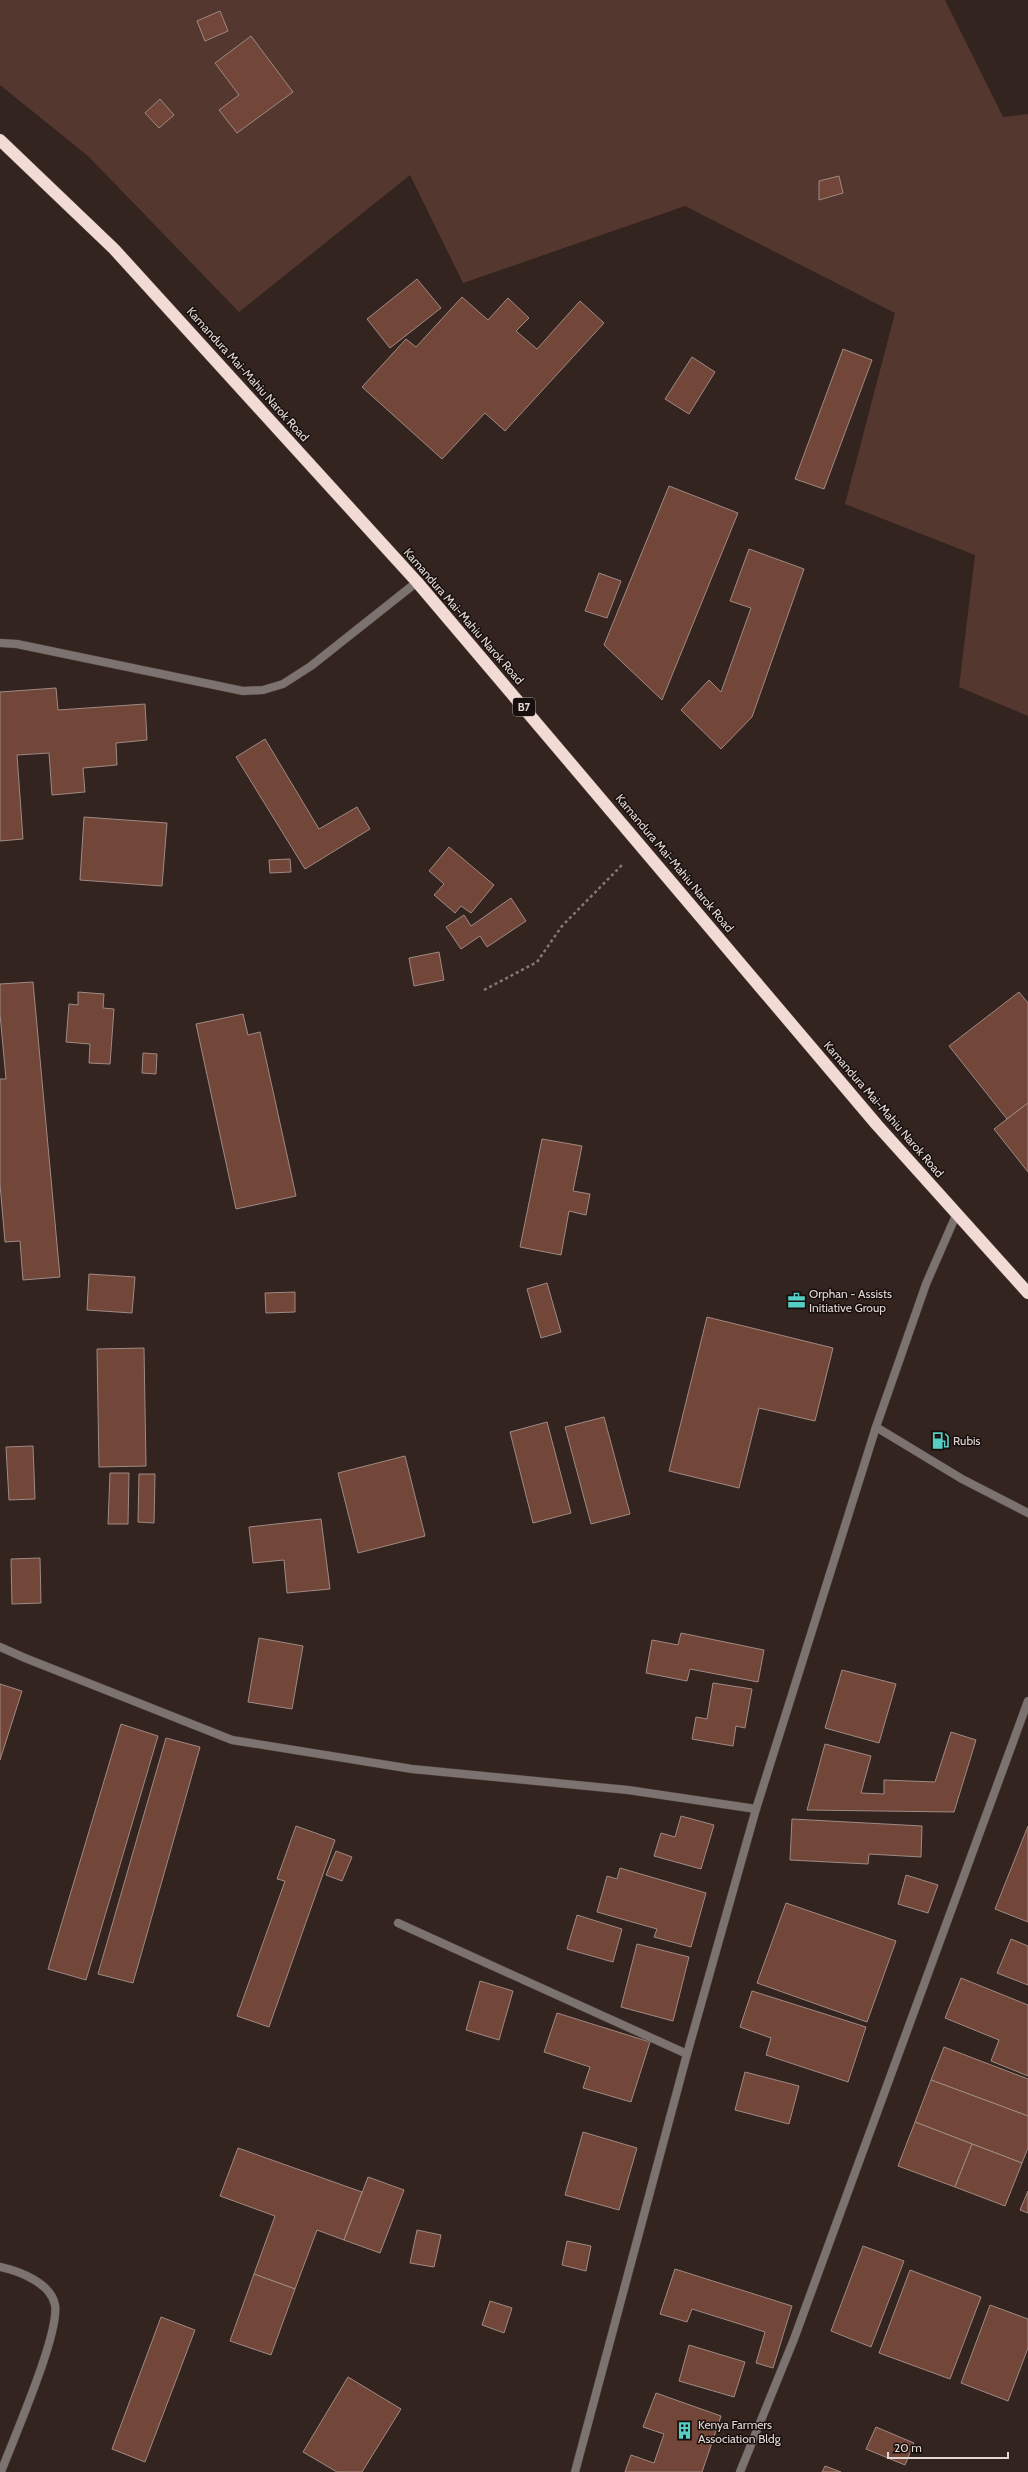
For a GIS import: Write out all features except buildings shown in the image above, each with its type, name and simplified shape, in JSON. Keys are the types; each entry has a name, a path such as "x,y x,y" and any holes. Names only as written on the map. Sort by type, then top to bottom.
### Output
{"highway":[{"name":"Kamandura Mai-Mahiu Narok Road","path":"0,140 114,249 417,582 642,845 877,1125 1028,1293"}],"street":[{"path":"0,643 17,644 243,691 263,690 283,684 311,666 417,582"},
{"path":"575,2472 687,2054 756,1809 876,1427 926,1284 957,1213"},
{"path":"876,1427 962,1480 1028,1513"},
{"path":"0,1647 232,1740 412,1769 628,1790 756,1809"},
{"path":"740,2472 794,2339 1028,1701"},
{"path":"398,1923 687,2054"},
{"path":"0,2267 13,2270 45,2287 55,2304 54,2322 48,2346 1,2472"}],"path":[{"path":"484,990 536,962 562,926 642,845"}],"shaded area":[{"path":"0,0 945,0 1003,117 1028,114 1028,716 959,687 975,555 845,504 895,313 685,206 463,283 410,175 239,312 88,156 0,85"}],"place":[{"name":"Orphan - Assists Initiative Group","path":"796,1300"},
{"name":"Rubis","path":"940,1440"},
{"name":"Kenya Farmers Association Bldg","path":"685,2431"}]}
